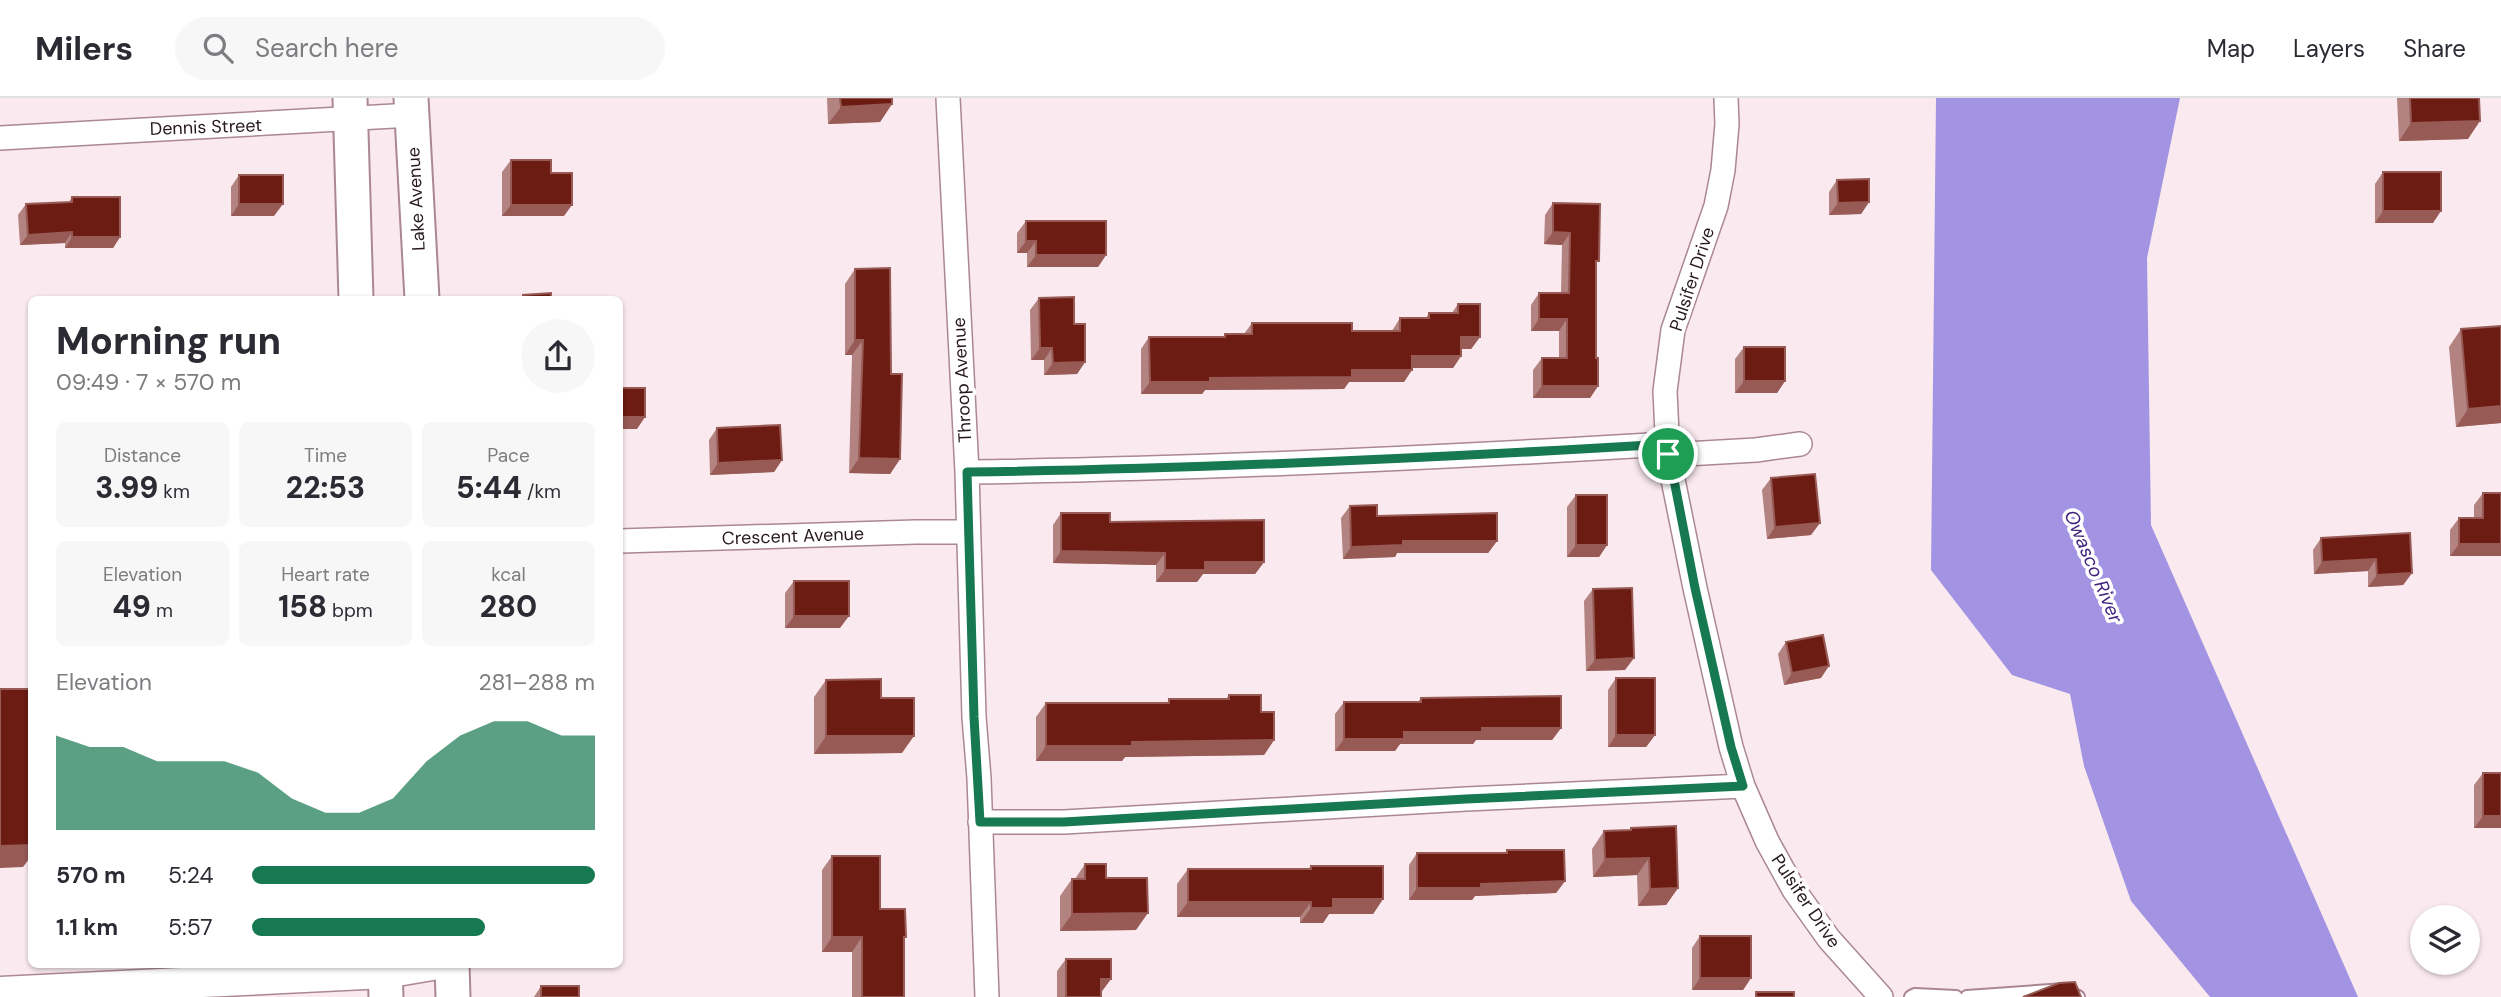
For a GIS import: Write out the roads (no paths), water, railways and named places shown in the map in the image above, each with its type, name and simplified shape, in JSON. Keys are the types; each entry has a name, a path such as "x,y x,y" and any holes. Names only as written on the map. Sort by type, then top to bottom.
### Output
{"main road":[{"name":"Lake Avenue","path":"412,107 422,296"},
{"path":"350,108 356,296"},
{"path":"452,968 453,997"}],"street":[{"name":"Throop Avenue","path":"948,98 967,472 967,532 987,997"},
{"name":"Pulsifer Drive","path":"1726,98 1723,170 1716,206 1673,330 1665,391 1668,449 1695,588 1731,747 1743,786 1766,841 1794,890 1829,939 1881,997"},
{"name":"Dennis Street","path":"0,138 350,108 412,107"},
{"path":"967,472 1145,469 1668,449 1756,450 1800,444"},
{"name":"Crescent Avenue","path":"623,541 967,532"},
{"path":"980,822 1064,822 1743,786"},
{"path":"0,992 386,978 423,968"}],"lane":[{"path":"1967,997 2064,990 2078,997"},
{"path":"1911,997 1956,997"}],"water":[{"name":"Owasco River","path":"1936,98 2180,98 2147,258 2151,525 2358,997 2210,997 2131,901 2084,766 2070,694 2012,675 1931,570"}]}
